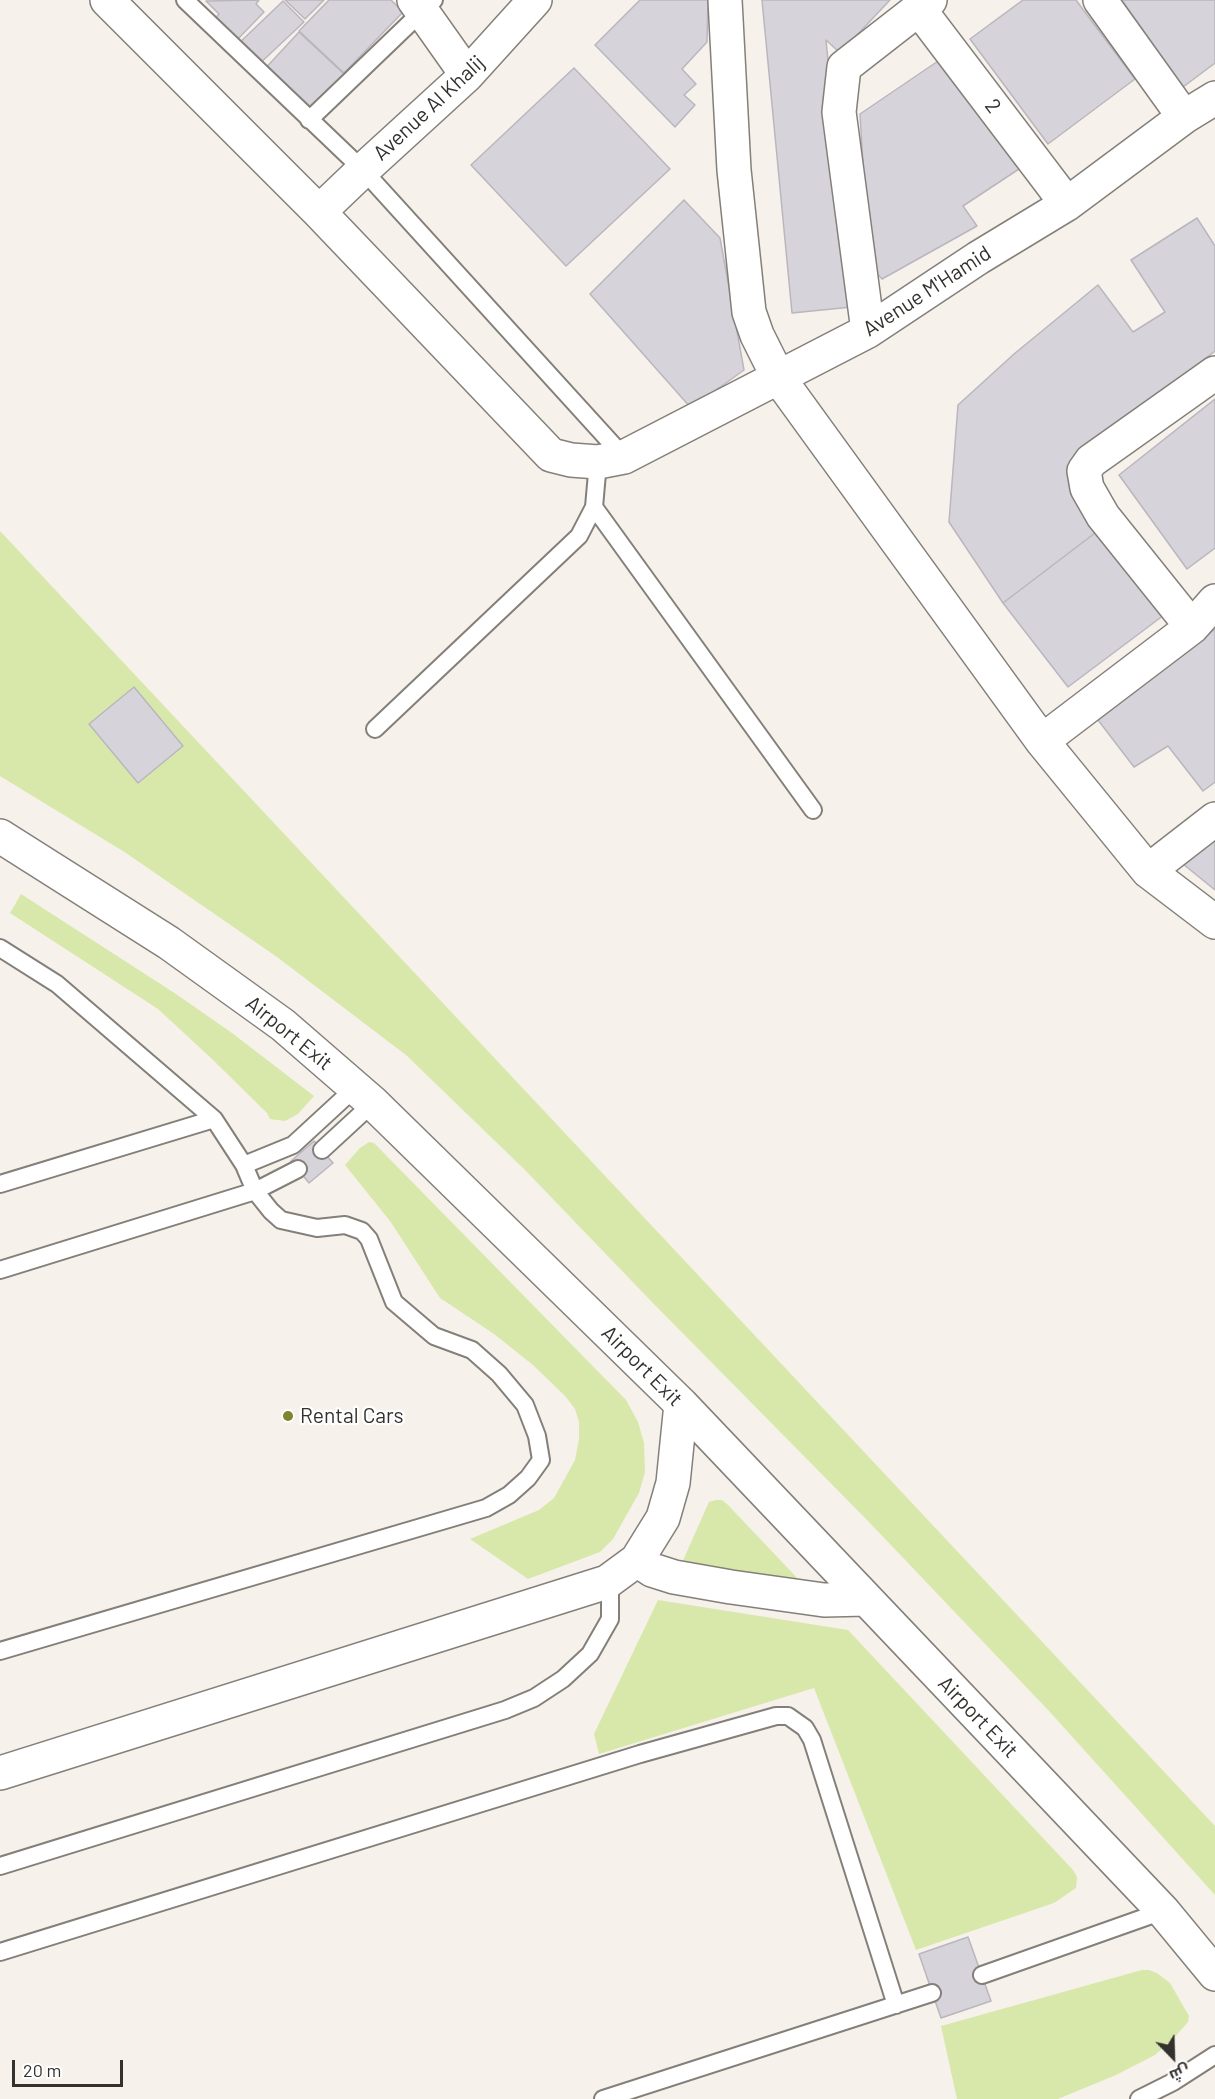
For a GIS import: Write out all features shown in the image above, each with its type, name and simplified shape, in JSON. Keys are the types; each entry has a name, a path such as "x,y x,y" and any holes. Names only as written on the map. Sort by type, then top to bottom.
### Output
{"street":[{"path":"107,0 319,212 551,455 571,460 610,460"},
{"name":"Avenue Al Khalij","path":"319,212 467,75 535,0"},
{"path":"725,0 734,170 747,300 757,335 778,377 1042,741 1148,871 1215,922"},
{"path":"1100,0 1184,117"},
{"path":"424,4 467,75"},
{"path":"868,331 839,112 844,67 924,4"},
{"name":"2","path":"924,4 1066,204"},
{"name":"Avenue M'Hamid","path":"610,460 868,331 978,258 1066,204 1184,117 1215,98"},
{"path":"1192,627 1103,516 1087,488 1084,471 1091,461 1215,373"},
{"path":"1042,741 1192,627 1215,601"},
{"path":"1148,871 1215,819"},
{"name":"Airport Exit","path":"0,836 169,943 283,1025 364,1095 681,1404 1163,1911 1215,1974"},
{"path":"0,1773 607,1582 637,1560 663,1518 673,1483 681,1404"},
{"path":"637,1560 652,1570 674,1577 731,1587 824,1600 866,1599"}],"lane":[{"path":"185,0 363,170 610,460 594,507 579,536 375,729"},
{"path":"309,120 424,4"},
{"path":"594,507 813,810"},
{"path":"0,948 57,984 214,1119 244,1166 255,1191 281,1220 317,1228 345,1225 362,1231 369,1239 394,1302 434,1336 472,1350 499,1374 525,1405 537,1437 541,1460 528,1478 509,1494 486,1508 0,1651"},
{"path":"322,1150 364,1095"},
{"path":"244,1166 293,1144 364,1095"},
{"path":"0,1184 214,1119"},
{"path":"0,1270 255,1191 298,1169"},
{"path":"0,1866 494,1713 534,1698 563,1679 590,1654 610,1619 610,1593 607,1582"},
{"path":"0,1952 640,1754 776,1716 789,1716 805,1728 812,1740 896,2005"},
{"path":"982,1975 1163,1911"},
{"path":"603,2099 932,1993"},
{"path":"1139,2099 1173,2082 1215,2055"}],"green space":[{"path":"0,531 1215,1826 1215,1895 1049,1711 868,1521 525,1170 406,1055 277,957 126,853 0,776"},
{"path":"21,894 176,994 232,1033 314,1096 298,1114 285,1121 270,1119 267,1113 158,1009 10,913"},
{"path":"369,1142 374,1143 626,1400 638,1422 644,1443 645,1472 639,1493 613,1539 600,1552 528,1579 470,1539 539,1510 554,1498 575,1460 579,1422 575,1409 566,1397 533,1365 494,1334 440,1298 390,1221 345,1165 360,1148"},
{"path":"722,1500 728,1505 801,1582 681,1565 709,1502"},
{"path":"658,1600 848,1630 1073,1870 1077,1877 1076,1888 1054,1903 916,1950 814,1688 599,1754 594,1734"},
{"path":"1142,1970 1157,1973 1170,1983 1189,2016 1188,2022 1155,2055 1116,2075 1058,2099 957,2099 941,2026"}],"building":[{"path":"259,0 256,4 264,12 234,43 212,22 219,14 206,1"},
{"path":"285,0 324,0 305,19"},
{"path":"329,0 391,0 403,12 344,73 299,31"},
{"path":"640,0 708,0 707,42 682,69 696,84 684,95 695,105 675,127 595,45"},
{"path":"762,0 890,0 840,53 826,40 852,307 792,313"},
{"path":"1023,0 1076,0 1135,79 1048,144 970,39"},
{"path":"1122,0 1215,0 1215,63 1183,87"},
{"path":"283,1 304,22 256,67 236,46"},
{"path":"299,32 344,74 306,114 262,72"},
{"path":"944,57 1022,167 963,206 977,226 882,279 869,265 860,114"},
{"path":"574,68 670,169 566,266 471,165"},
{"path":"684,200 720,238 744,370 691,408 590,294"},
{"path":"1197,218 1215,246 1215,351 1074,459 1099,530 1003,603 949,522 958,405 1014,354 1098,285 1133,332 1165,312 1131,260"},
{"path":"1215,399 1215,548 1187,569 1119,475"},
{"path":"1099,530 1164,615 1068,687 1003,603"},
{"path":"1215,629 1215,782 1203,791 1168,746 1134,767 1098,720"},
{"path":"134,687 183,746 138,783 89,724"},
{"path":"1215,839 1215,890 1183,864"},
{"path":"314,1141 333,1163 309,1183 291,1161"},
{"path":"968,1937 991,2001 941,2018 919,1954"}],"place":[{"name":"Rental Cars","path":"288,1416"}]}
